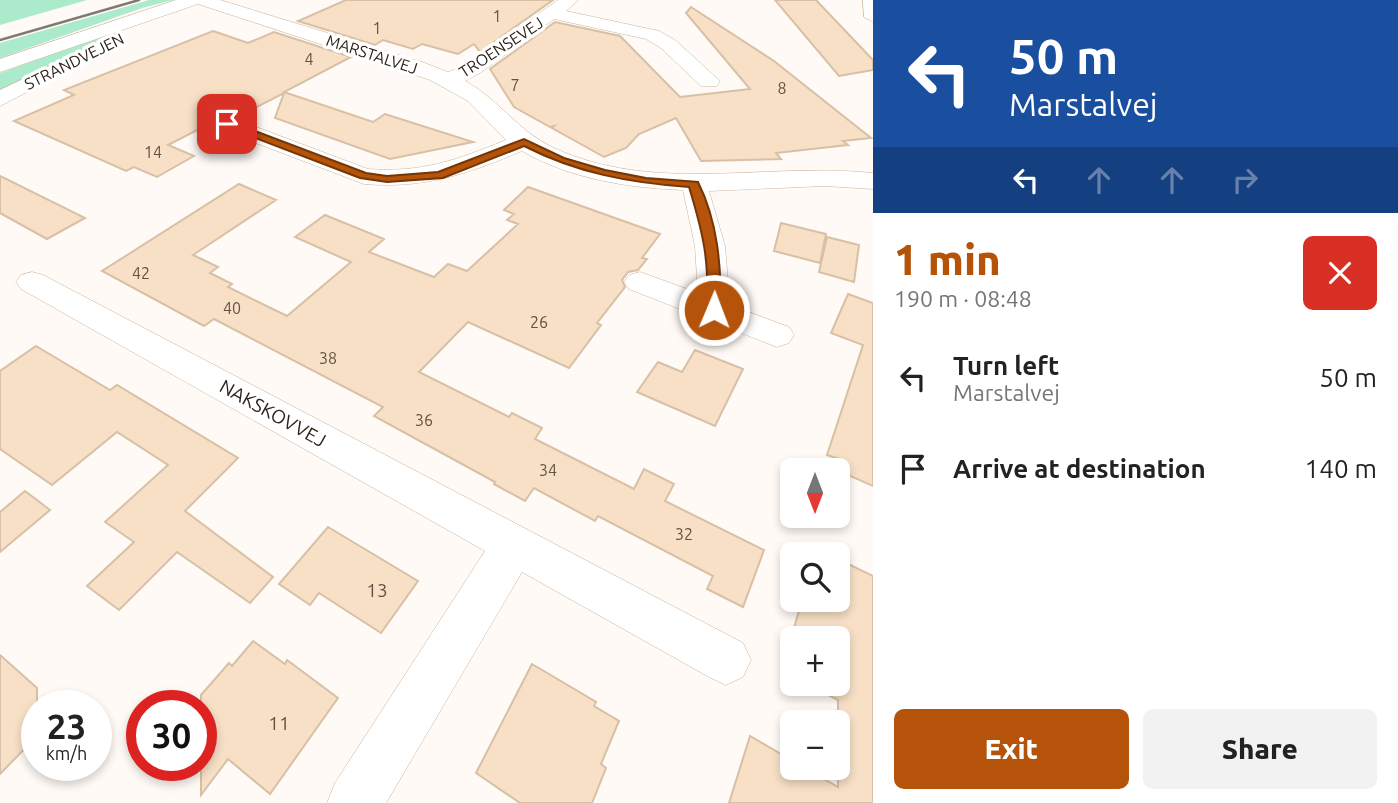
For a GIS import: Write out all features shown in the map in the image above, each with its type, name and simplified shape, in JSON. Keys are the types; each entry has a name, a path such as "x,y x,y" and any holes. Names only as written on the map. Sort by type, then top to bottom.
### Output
{"street":[{"name":"STRANDVEJEN","path":"0,66 193,0"},
{"name":"MARSTALVEJ","path":"202,0 415,66 449,80 475,95 498,121 524,142 560,160 603,173 646,181 694,184 832,178 873,181"},
{"name":"TROENSEVEJ","path":"449,80 472,69 569,0"},
{"path":"872,0 873,17"},
{"name":"TROENSEVEJ","path":"552,13 652,36 668,44 709,81"},
{"name":"STRANDVEJEN","path":"0,99 135,31 122,24"},
{"path":"227,124 364,176 387,179 439,176 524,142"},
{"path":"694,184 711,239 715,268 714,310"},
{"name":"NAKSKOVVEJ","path":"32,282 726,660"},
{"path":"640,282 777,335"},
{"path":"355,803 514,545"}],"green space":[{"path":"0,0 87,0 0,25"},
{"path":"149,0 173,0 142,8 0,58 0,43"},
{"path":"119,30 120,33 0,92 0,73"}],"building":[{"path":"346,0 553,0 480,52 474,44 458,54 422,44 413,49 383,40 375,45 298,21"},
{"path":"775,0 816,0 873,60 873,70 839,76"},
{"path":"691,7 774,61 871,138 843,141 848,145 776,153 781,159 701,161 676,118 639,134 626,148 604,157 552,128 554,126 550,127 514,107 490,69 555,22 620,36 680,97 750,89 686,13"},
{"path":"213,31 248,43 274,32 351,57 284,92 373,122 385,114 473,142 390,159 275,118 284,93 251,110 243,107 219,116 213,122 168,145 194,156 157,177 134,167 126,171 14,121 74,95 64,90"},
{"path":"0,176 85,218 47,239 0,213"},
{"path":"239,184 276,200 193,255 218,267 210,273 232,284 228,287 287,316 351,262 295,237 325,215 384,239 369,252 434,277 448,264 467,271 518,224 507,220 514,214 504,210 528,187 660,234 642,258 647,259 638,270 628,272 622,280 625,287 597,323 601,325 569,368 468,322 419,372 509,417 512,413 542,428 535,439 634,489 644,469 674,484 665,501 764,550 743,607 707,589 713,576 598,516 595,521 534,488 525,501 374,416 383,407 214,319 204,326 102,271"},
{"path":"781,223 826,234 820,263 774,251"},
{"path":"827,237 859,245 854,282 819,272"},
{"path":"848,294 873,303 873,486 850,476 850,458 827,455 863,345 831,333"},
{"path":"36,346 110,390 117,385 238,458 185,511 273,577 250,603 177,552 119,610 87,586 134,542 105,522 168,465 117,432 52,485 0,449 0,371"},
{"path":"695,350 743,369 715,426 637,392 658,362 682,372"},
{"path":"25,491 50,510 0,552 0,512"},
{"path":"328,527 418,581 381,633 319,593 310,605 279,584"},
{"path":"850,565 873,576 873,803 729,803 750,736 780,753 780,780 826,780 838,787 838,780 850,780 850,710 838,710 838,700 830,696 850,696 850,626 795,626 799,612 850,612"},
{"path":"253,641 285,664 287,660 338,698 270,794 228,759 217,774 217,690 205,690 229,663 232,666"},
{"path":"0,655 37,690 21,690 21,752 0,774"},
{"path":"532,664 596,702 594,706 619,721 601,764 606,768 592,803 520,803 476,773"},
{"path":"201,781 212,781 201,795"}],"railway":[{"path":"0,40 139,0"}],"route":[{"path":"227,124 364,176 387,179 439,176 524,142 560,160 603,173 646,181 694,184 711,239 715,268 714,310"}]}
